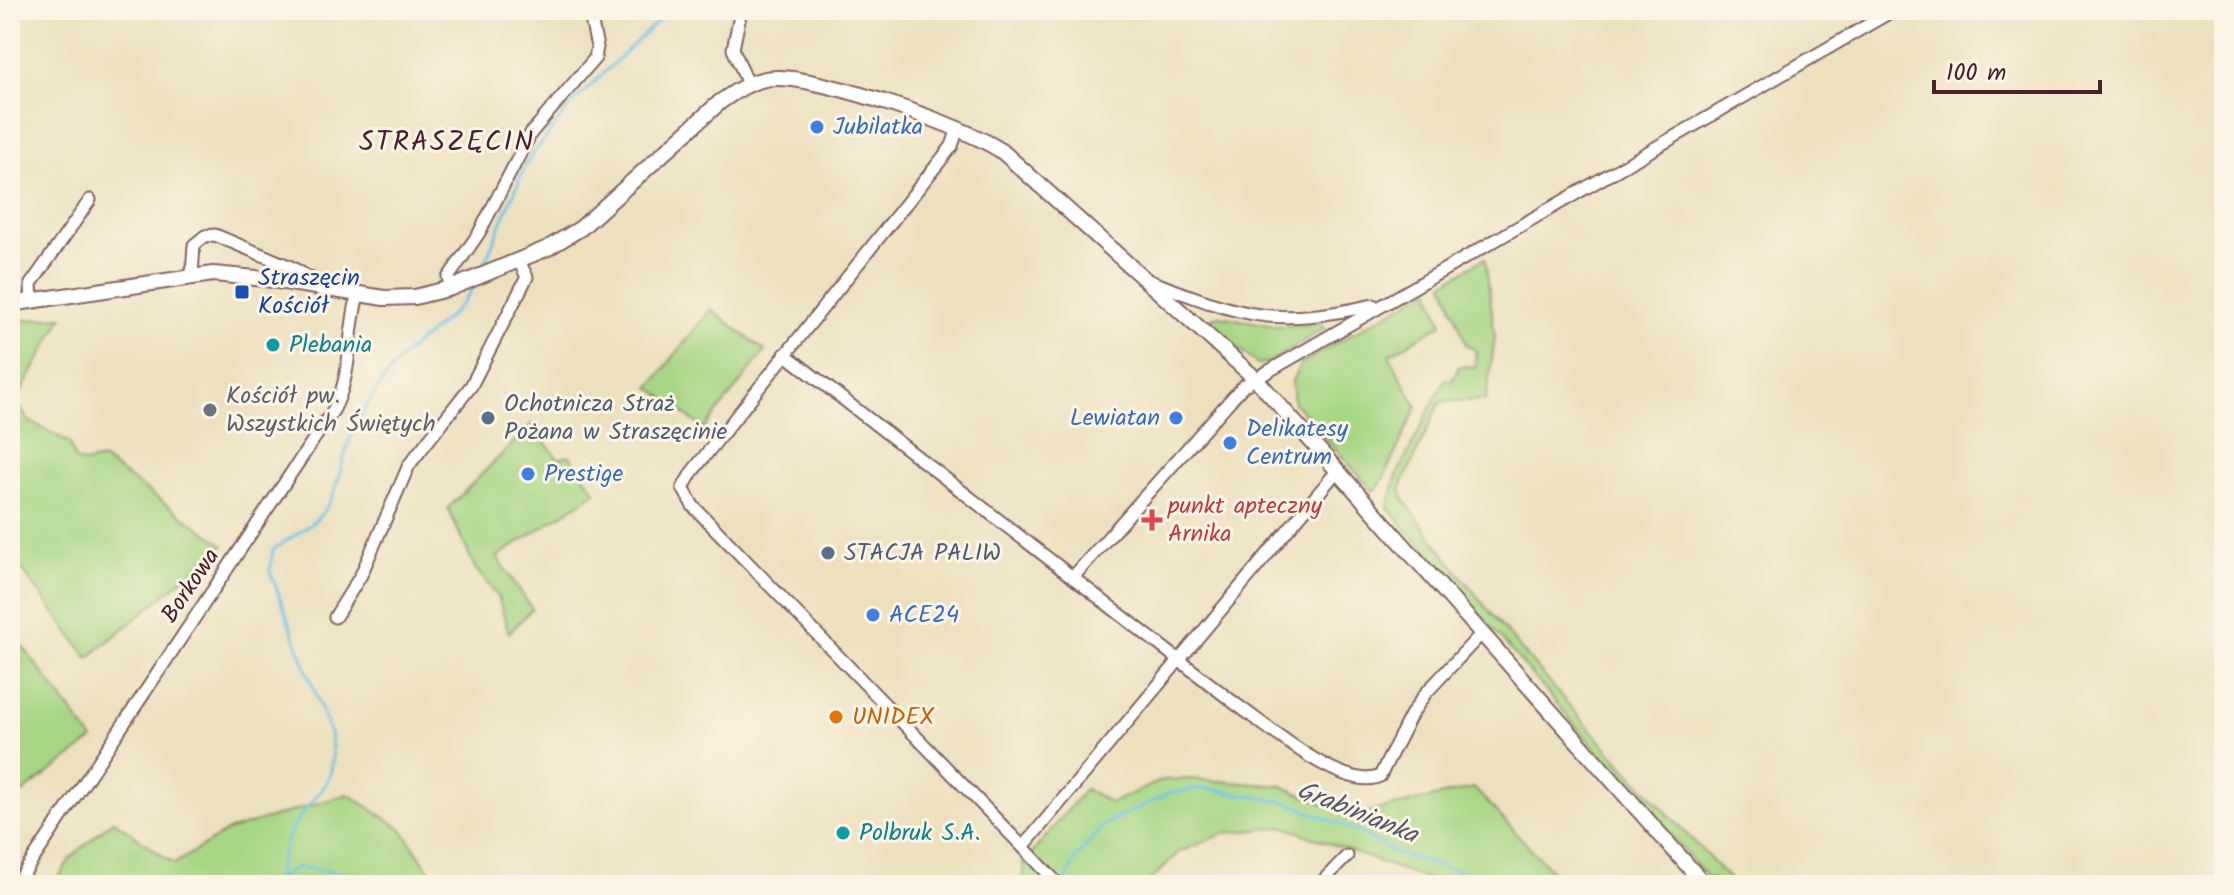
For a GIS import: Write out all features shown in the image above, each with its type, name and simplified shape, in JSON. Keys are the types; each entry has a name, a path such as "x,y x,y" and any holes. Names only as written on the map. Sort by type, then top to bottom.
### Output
{"street":[{"path":"457,286 448,278 452,269 479,233 531,133 595,58 597,47 589,10"},
{"path":"741,10 733,49 748,84"},
{"path":"1073,577 1243,386 1894,10"},
{"path":"10,304 192,275 245,276 358,295 415,297 457,286 516,262 581,228 710,111 748,84 778,77 802,80 958,128 981,137 1004,153 1257,380 1705,885"},
{"path":"958,128 952,146 685,479 685,496 1059,885"},
{"path":"32,302 31,284 90,200"},
{"path":"192,275 194,245 205,236 215,235 291,267 331,290"},
{"path":"335,617 365,566 409,465 477,377 527,277 516,262"},
{"path":"1147,280 1204,303 1268,318 1333,314 1385,303"},
{"name":"Borkowa","path":"16,885 334,409 347,380 352,314 358,295"},
{"path":"785,354 1305,754 1343,773 1371,780 1386,768 1411,715 1425,694 1481,634"},
{"path":"1023,847 1337,471"},
{"path":"1319,885 1347,856"}],"green space":[{"path":"1485,258 1495,337 1486,400 1440,402 1400,489 1405,501 1443,552 1522,651 1605,746 1735,885 1718,885 1711,878 1708,879 1388,508 1396,477 1445,379 1452,381 1459,366 1475,367 1476,351 1466,344 1444,283"},
{"path":"1430,289 1442,324 1389,355 1417,407 1379,487 1373,491 1294,403 1292,381 1300,364"},
{"path":"711,309 765,351 704,429 650,387"},
{"path":"1219,316 1275,326 1321,324 1325,328 1268,363 1257,364 1212,326 1212,318"},
{"path":"63,317 17,399 10,388 10,321"},
{"path":"10,392 29,421 70,443 75,460 84,463 102,459 224,545 88,658 21,568 10,575"},
{"path":"532,424 558,459 569,455 596,492 497,557 532,609 509,633 498,597 475,568 448,508"},
{"path":"21,644 93,740 10,802 10,652"},
{"path":"1192,779 1282,786 1351,816 1474,788 1565,885 1442,885 1285,827 1225,833 1179,852 1146,885 1025,885 1023,864 1085,789 1111,803 1163,780"},
{"path":"348,794 402,829 439,885 53,885 71,858 113,820 174,864 227,831"}],"waterway":[{"path":"482,269 527,162 571,105 669,10"},
{"path":"276,879 291,831 328,778 332,752 330,733 270,571 273,550 308,526 326,508 350,439 374,395 401,358 458,308 475,283"},
{"name":"Grabinianka","path":"1064,885 1075,860 1103,825 1170,793 1203,788 1286,802 1361,833 1396,853 1449,869 1531,885"},
{"name":"Grabinianka","path":"269,885 296,867 342,873 387,885"}],"place":[{"name":"Jubilatka","path":"817,127"},
{"name":"Straszęcin Kościół","path":"242,292"},
{"name":"Plebania","path":"273,345"},
{"name":"Kościół pw. Wszystkich Świętych","path":"210,410"},
{"name":"Ochotnicza Straż Pożana w Straszęcinie","path":"488,418"},
{"name":"Lewiatan","path":"1176,418"},
{"name":"Delikatesy Centrum","path":"1230,443"},
{"name":"Prestige","path":"528,474"},
{"name":"punkt apteczny Arnika","path":"1152,520"},
{"name":"STACJA PALIW","path":"828,553"},
{"name":"ACE24","path":"873,615"},
{"name":"UNIDEX","path":"836,717"},
{"name":"Polbruk S.A.","path":"843,833"}],"district":[{"name":"STRASZĘCIN","path":"447,142"}]}
